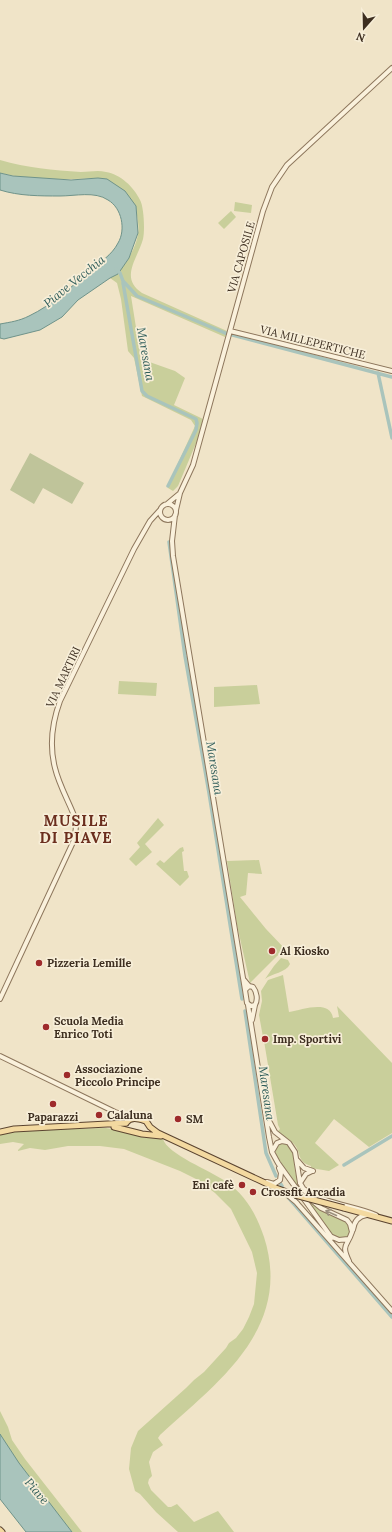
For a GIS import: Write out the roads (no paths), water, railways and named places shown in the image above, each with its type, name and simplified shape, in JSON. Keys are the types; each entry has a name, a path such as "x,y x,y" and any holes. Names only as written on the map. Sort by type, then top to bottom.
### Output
{"main road":[{"path":"0,1132 14,1129 126,1123 133,1118 146,1122 157,1133 283,1191 392,1221"},
{"path":"126,1123 128,1130"},
{"path":"105,1125 145,1134 168,1137"},
{"path":"145,1134 149,1132 150,1127"}],"street":[{"name":"VIA CAPOSILE","path":"330,1237 278,1163 272,1152 172,548 175,512 180,493 193,465 266,203 276,180 287,165 392,68"},
{"name":"VIA MILLEPERTICHE","path":"229,334 392,371"},
{"name":"VIA CAPOSILE","path":"167,504 180,493"},
{"path":"150,523 155,519 165,519 171,519 175,512 172,505 167,504 160,510 161,514 165,519 173,531"},
{"name":"VIA MARTIRI","path":"0,999 75,838 75,818 55,769 53,756 51,740 56,712 131,554 160,510"},
{"path":"242,977 249,986 253,987 256,991 256,1001 251,1029"},
{"path":"245,990 249,986"},
{"path":"248,1005 255,1005"},
{"path":"0,1056 122,1115 133,1118"},
{"path":"265,1112 272,1128 289,1143 295,1152 301,1185 309,1198 313,1203 321,1208 347,1220 352,1230"},
{"path":"122,1115 126,1118 126,1123"},
{"path":"272,1152 277,1143 282,1141 289,1143"},
{"path":"296,1159 302,1166 312,1171 306,1174 301,1185"},
{"path":"257,1179 274,1184 278,1182 281,1178 278,1163"},
{"path":"301,1185 309,1193 317,1197 367,1211 392,1221"},
{"path":"283,1191 295,1201 330,1237 349,1262 392,1311"},
{"path":"349,1262 345,1248 348,1239 352,1234 352,1230 357,1219 366,1215"},
{"path":"330,1237 342,1241 348,1239"}],"water":[{"path":"0,173 13,176 71,180 98,178 107,179 125,191 136,206 138,233 129,258 118,274 78,300 62,317 40,330 4,339 0,338 0,324 29,316 46,307 61,295 106,258 120,238 122,226 117,208 103,197 91,195 37,196 7,192 0,190"},
{"name":"Piave","path":"0,1434 19,1463 72,1532 26,1532 0,1499"}],"waterway":[{"path":"116,269 120,273 123,281 137,296 225,333 392,377"},
{"name":"Maresana","path":"123,283 142,391 147,396 196,419 197,423 196,430 168,486"},
{"path":"378,373 392,438"},
{"name":"Maresana","path":"169,542 185,656 209,793 242,999"},
{"name":"Maresana","path":"245,1011 266,1153 276,1176"},
{"path":"344,1165 392,1136"},
{"name":"Maresana","path":"287,1196 392,1317"}],"place":[{"name":"Al Kiosko","path":"272,951"},
{"name":"Pizzeria Lemille","path":"39,963"},
{"name":"Scuola Media Enrico Toti","path":"46,1027"},
{"name":"Imp. Sportivi","path":"265,1039"},
{"name":"Associazione Piccolo Principe","path":"67,1075"},
{"name":"Paparazzi","path":"53,1104"},
{"name":"Calaluna","path":"99,1115"},
{"name":"SM","path":"178,1119"},
{"name":"Eni cafè","path":"242,1185"},
{"name":"Crossfit Arcadia","path":"253,1192"}],"district":[{"name":"MUSILE DI PIAVE","path":"76,828"}],"water label":[{"name":"Piave Vecchia","path":"74,281"}]}
